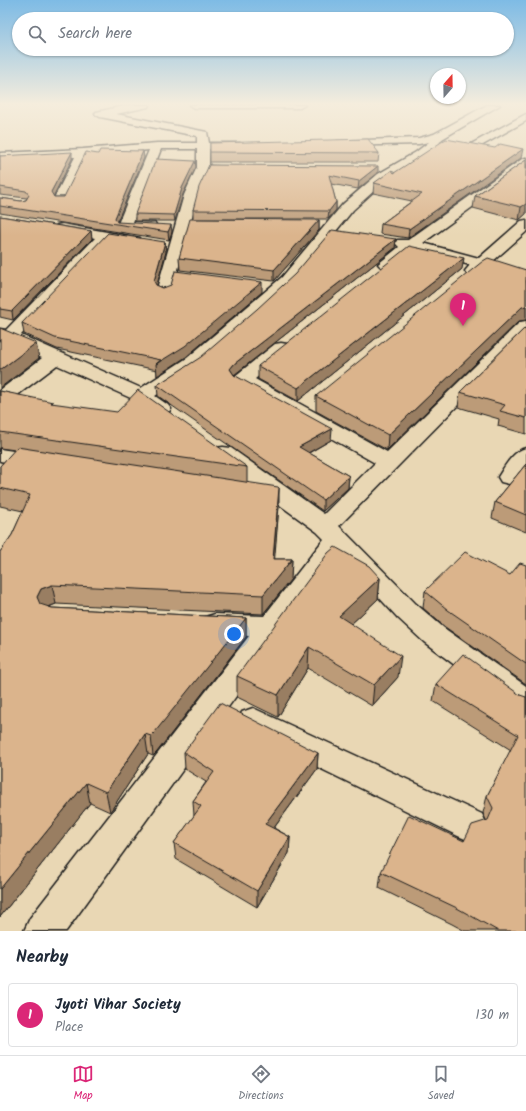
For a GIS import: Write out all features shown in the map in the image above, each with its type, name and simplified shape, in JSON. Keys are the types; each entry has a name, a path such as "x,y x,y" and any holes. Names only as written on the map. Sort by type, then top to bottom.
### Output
{"street":[{"path":"0,157 83,153 131,148"},
{"path":"156,148 124,226 183,226 199,224"},
{"path":"164,292 177,276 177,248 191,195 203,167 202,148"},
{"path":"142,396 194,362 288,280 335,230 348,207 382,177 394,168 420,156 429,148"},
{"path":"60,200 83,153"},
{"path":"53,167 58,154"},
{"path":"373,275 524,156"},
{"path":"203,167 219,167"},
{"path":"0,168 38,168"},
{"path":"370,168 394,168"},
{"path":"457,283 526,224"},
{"path":"45,225 148,243"},
{"path":"313,225 335,230"},
{"path":"105,236 5,335 142,396 179,422"},
{"path":"388,241 411,245 526,277"},
{"path":"162,245 177,248"},
{"path":"256,285 279,288"},
{"path":"43,931 272,627 332,532 389,462 526,326"},
{"path":"292,340 242,380 307,406 389,462"},
{"path":"0,399 56,357"},
{"path":"0,399 24,403"},
{"path":"204,440 332,532 407,611 434,635 526,702"},
{"path":"509,477 526,454"},
{"path":"0,455 62,464"},
{"path":"239,491 285,498"},
{"path":"192,623 272,627"},
{"path":"215,702 470,825"}],"building":[{"path":"210,148 375,148 379,153 210,152"},
{"path":"432,148 523,149 409,229 381,224 422,194 374,183 392,170 394,173"},
{"path":"100,150 143,151 115,218 117,222 171,225 168,232 0,206 0,198 21,201 26,200 29,195 26,191 0,187 0,156 72,152 51,192 54,197 64,197 86,152 98,154"},
{"path":"156,159 195,161 182,188 174,215 135,214"},
{"path":"526,160 526,204 521,207 475,196"},
{"path":"209,165 378,166 359,181 329,175 336,202 329,211 193,210 199,187"},
{"path":"0,216 91,231 12,311 0,309"},
{"path":"190,219 319,220 274,270 179,258"},
{"path":"332,230 396,239 234,364 230,369 234,375 332,429 299,447 349,476 323,500 157,385 201,357 257,309 295,274"},
{"path":"108,233 165,242 154,281 156,285 163,288 171,285 175,271 262,282 185,346 156,364 161,360 55,338 22,323"},
{"path":"409,246 464,258 298,388 258,366"},
{"path":"488,258 526,270 526,306 522,307 388,435 316,396 483,261"},
{"path":"526,327 526,418 500,411 505,405 460,392"},
{"path":"0,328 36,343 0,370"},
{"path":"138,390 247,467 0,432 0,391 53,402 51,403 117,412"},
{"path":"17,447 278,487 273,559 292,559 263,595 52,585 41,589 37,597 40,604 52,608 246,618 155,732 151,736 145,734 106,792 86,783 0,889 0,552 12,535 30,495 0,488 0,466"},
{"path":"526,464 526,515 495,502"},
{"path":"335,547 369,566 380,578 339,616 401,656 374,685 309,647 278,695 237,676 328,553"},
{"path":"465,552 510,575 520,563 526,565 526,664 448,610 425,591"},
{"path":"463,654 520,695 526,697 526,931 498,931 457,908 381,872 409,815 464,841 472,825 488,820 493,808 487,796 518,735 436,684"},
{"path":"220,703 318,753 265,824 290,837 257,891 174,843 201,806 193,801 214,772 184,752"}],"place":[{"name":"Jyoti Vihar Society","path":"463,326"}]}
